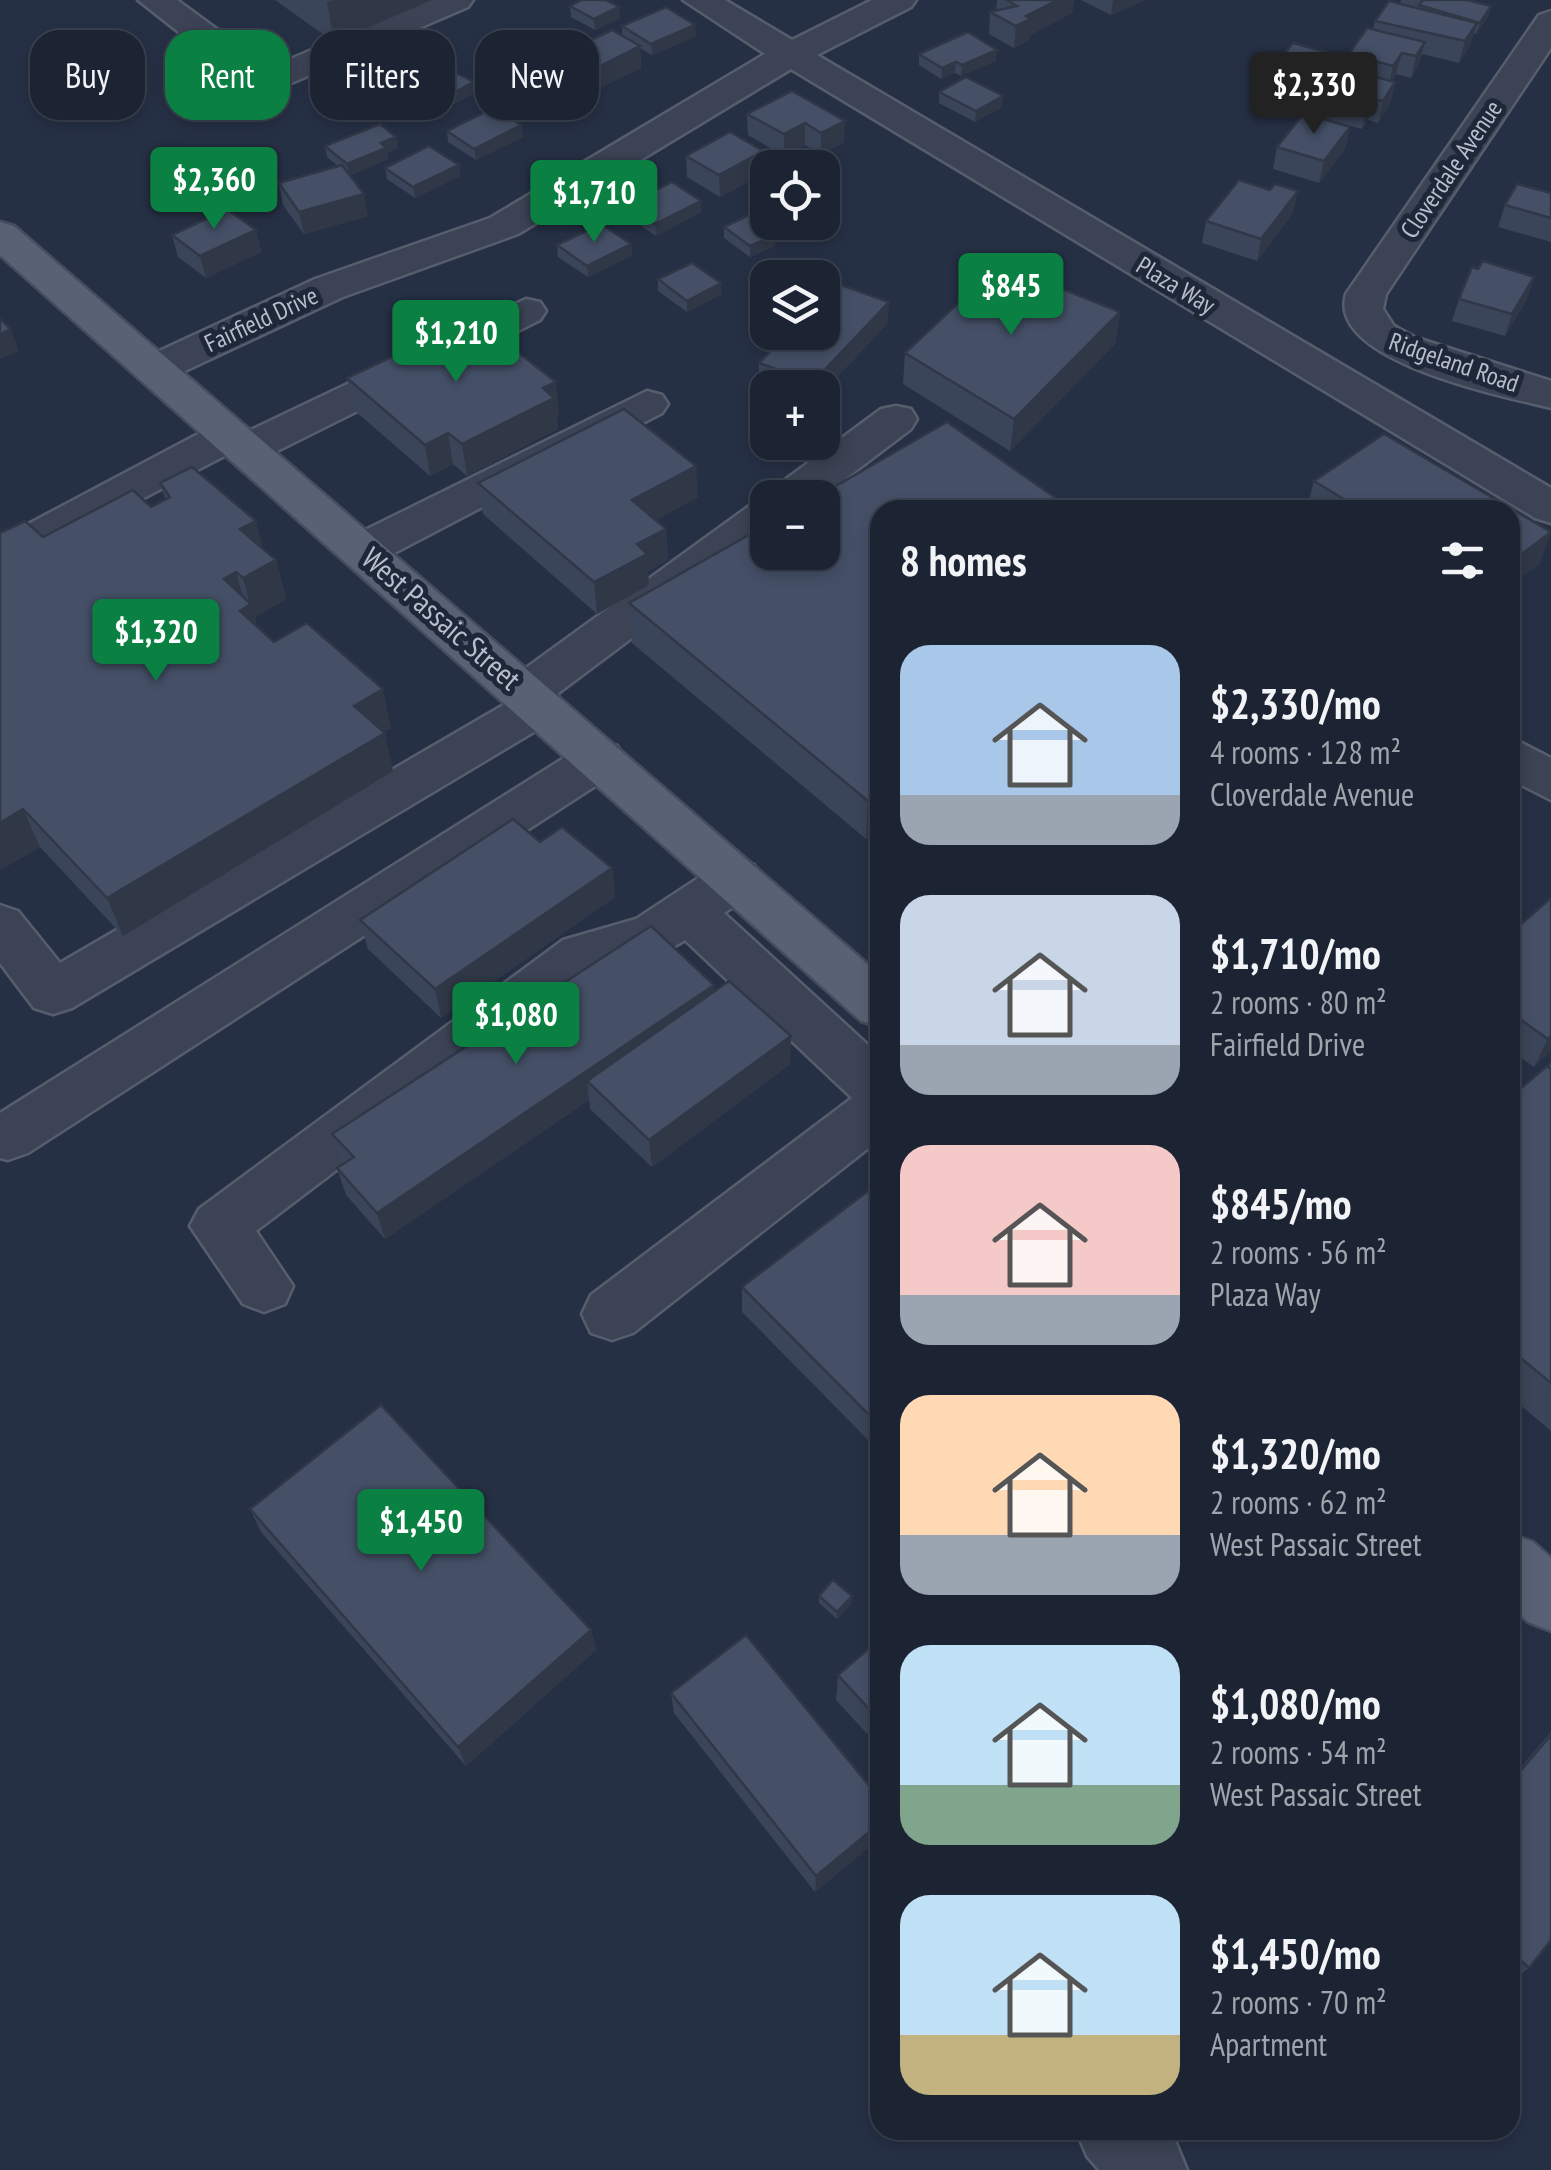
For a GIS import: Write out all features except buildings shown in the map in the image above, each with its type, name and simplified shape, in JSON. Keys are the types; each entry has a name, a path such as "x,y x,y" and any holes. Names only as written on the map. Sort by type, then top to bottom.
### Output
{"main road":[{"name":"West Passaic Street","path":"0,234 870,992"},
{"path":"1520,1573 1551,1600"}],"street":[{"path":"155,0 250,70 289,72 456,0"},
{"name":"Plaza Way","path":"700,0 1551,508"},
{"name":"Fairfield Drive","path":"157,368 329,288 434,254 504,226 791,54 899,0"},
{"name":"Cloverdale Avenue","path":"1363,320 1366,294 1551,22"},
{"path":"4,555 240,441 526,311"},
{"name":"Ridgeland Road","path":"1363,320 1380,337 1407,350 1551,395"},
{"path":"363,550 647,404"},
{"path":"814,480 896,419 861,406"},
{"path":"0,924 53,992 533,700 750,528"},
{"path":"8,1136 354,916 430,874 600,759"},
{"path":"1520,762 1551,782"},
{"path":"264,1286 219,1226 582,956 652,934 736,879"},
{"path":"688,911 870,1081"},
{"path":"612,1314 870,1116"},
{"path":"1122,2140 1149,2170"}]}
